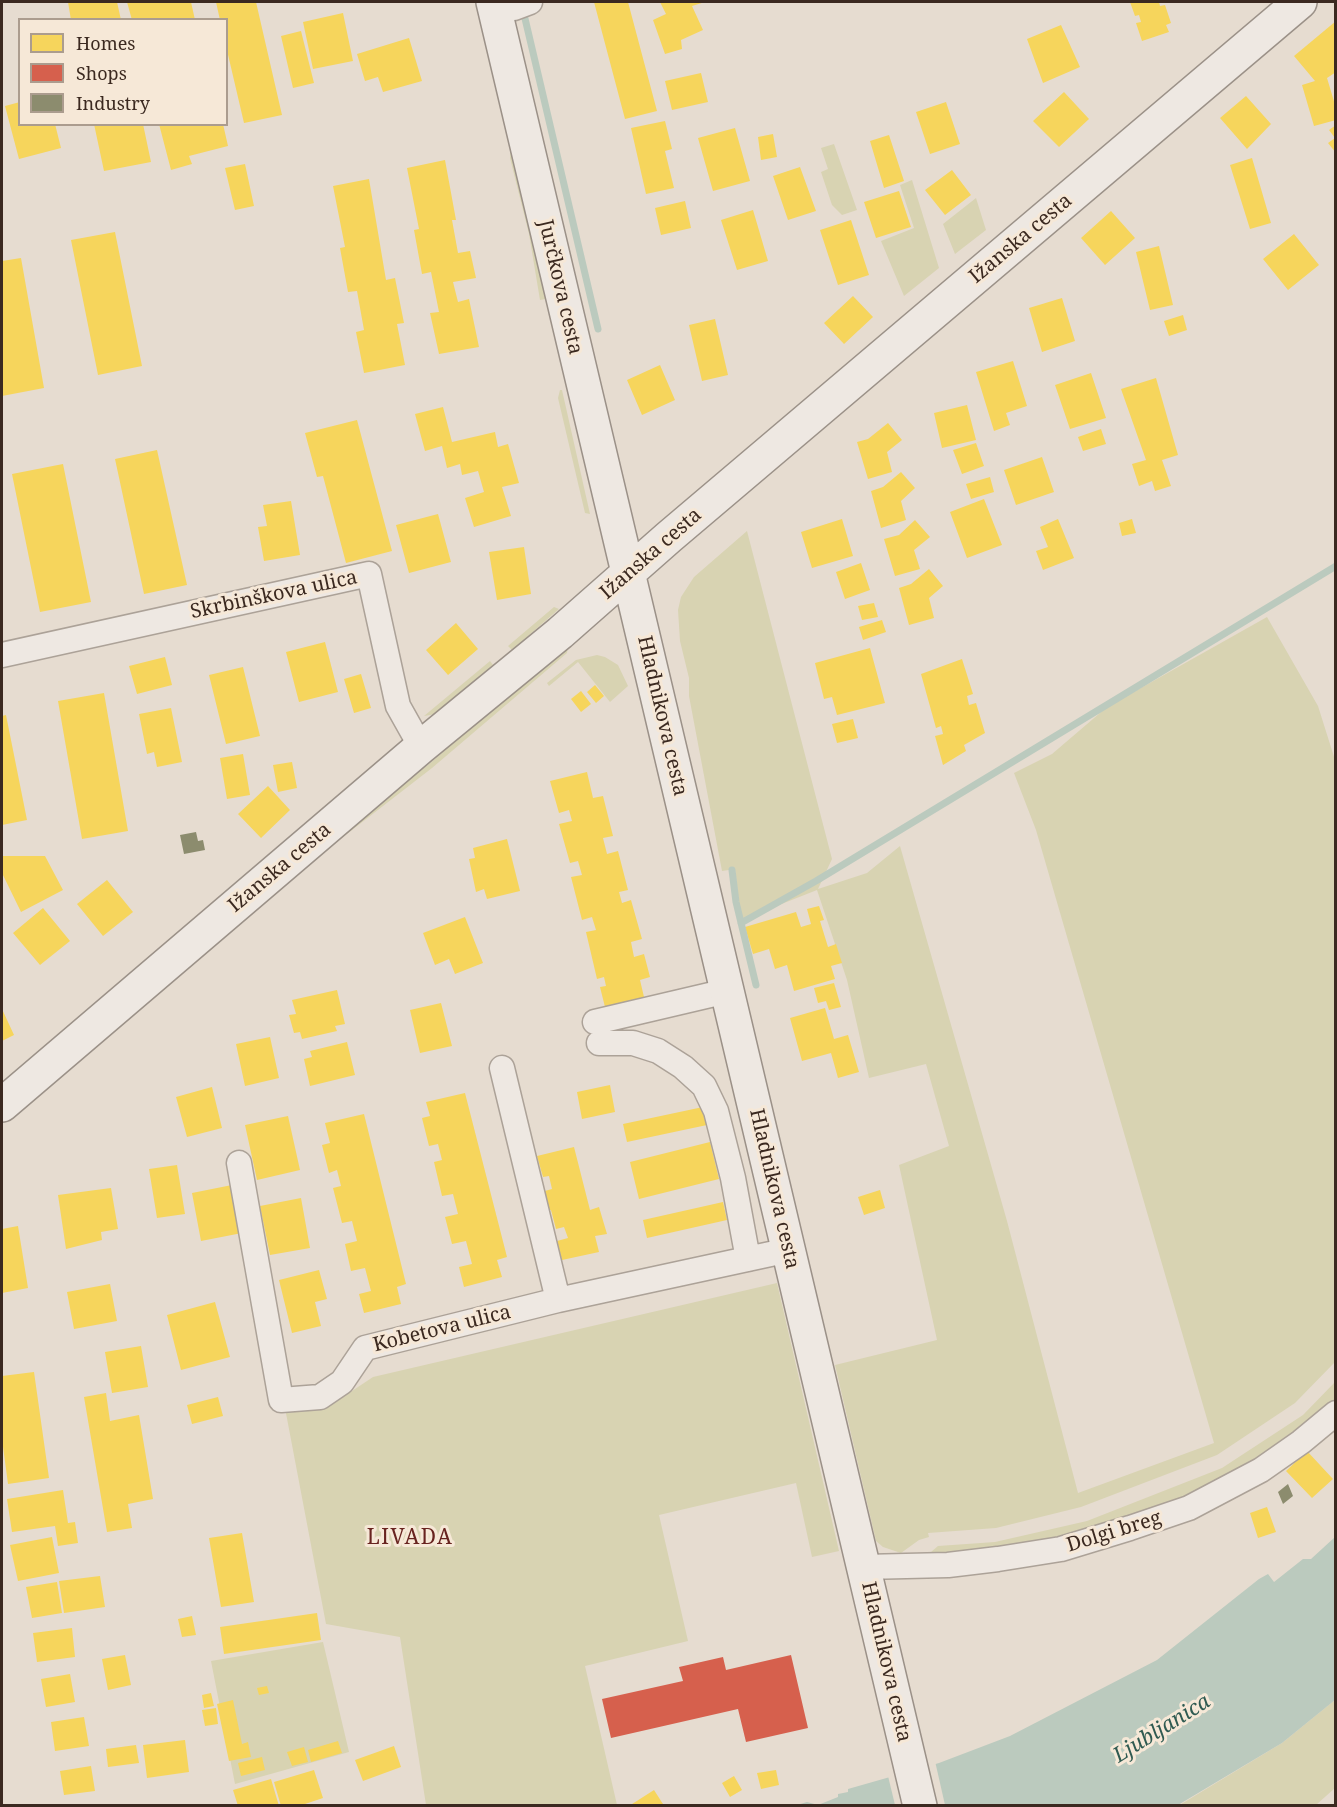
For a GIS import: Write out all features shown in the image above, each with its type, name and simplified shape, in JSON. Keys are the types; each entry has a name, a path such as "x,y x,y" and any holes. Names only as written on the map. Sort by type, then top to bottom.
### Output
{"main road":[{"name":"Ižanska cesta","path":"2,1105 1300,2"},
{"name":"Jurčkova cesta","path":"505,4 628,572"},
{"name":"Hladnikova cesta","path":"628,572 920,1806"}],"street":[{"name":"Skrbinškova ulica","path":"2,655 369,574 398,706 421,747"},
{"name":"Hladnikova cesta","path":"727,991 597,1032 658,1051 683,1067 704,1086 716,1111 733,1178 748,1259"},
{"path":"502,1068 558,1300"},
{"name":"Kobetova ulica","path":"239,1163 281,1400 320,1397 342,1382 366,1347 558,1300 789,1250"},
{"name":"Dolgi breg","path":"864,1567 948,1565 998,1559 1061,1549 1130,1528 1189,1508 1261,1470 1301,1442 1335,1413"}],"shaded area":[{"path":"512,134 546,299 540,300 529,234 510,158"},
{"path":"834,144 857,210 842,215 832,205 821,172 828,169 821,148"},
{"path":"912,180 939,268 904,296 881,241 914,228 900,185"},
{"path":"976,198 986,230 955,254 943,224"},
{"path":"562,390 590,514 585,513 558,398"},
{"path":"747,531 832,859 818,889 867,873 900,846 1007,1221 1078,1493 1214,1443 1036,830 1014,773 1052,754 1107,707 1267,617 1318,706 1335,760 1335,1362 1295,1403 1217,1455 1081,1507 996,1528 928,1533 929,1537 919,1540 901,1553 883,1547 876,1541 835,1365 937,1340 899,1165 949,1146 926,1064 869,1078 847,980 817,890 741,920 735,869 722,871 689,696 689,678 680,641 678,610 681,597 694,577"},
{"path":"554,607 559,609 512,650 508,646"},
{"path":"568,646 567,653 432,768 334,844 330,840 429,764"},
{"path":"597,655 618,665 628,686 610,702 578,662 549,686 547,683 576,660"},
{"path":"490,661 493,665 436,714 424,716"},
{"path":"777,1283 839,1551 812,1557 796,1483 659,1515 688,1641 585,1666 617,1805 426,1805 400,1637 326,1624 285,1408 328,1407 373,1377"},
{"path":"1335,1382 1336,1404 1228,1481 1135,1519 999,1552 931,1556 931,1552 938,1546 995,1542 1087,1521 1222,1468 1303,1415"},
{"path":"323,1642 349,1752 235,1784 211,1661"},
{"path":"1335,1700 1335,1788 1316,1805 1178,1806 1282,1743"}],"water":[{"name":"Ljubljanica","path":"1335,1537 1335,1700 1282,1743 1178,1805 794,1806 807,1802 818,1805 838,1797 838,1794 848,1792 848,1789 939,1763 1010,1736 1157,1660 1259,1579 1268,1574 1274,1582 1303,1559 1311,1559"}],"pier":[{"path":"935,1761 945,1805 895,1805 888,1776"}],"building: Homes":[{"path":"68,2 117,2 121,18 71,18"},
{"path":"127,2 191,2 195,18 131,18"},
{"path":"216,2 256,2 282,115 244,123 228,55 228,18 220,18"},
{"path":"594,2 628,2 657,111 625,119"},
{"path":"660,2 705,2 692,6 703,30 681,40 682,49 665,54 653,20 666,14"},
{"path":"1130,2 1159,2 1160,6 1165,5 1171,23 1166,25 1169,32 1142,41 1136,23 1141,22 1139,15 1135,16"},
{"path":"343,13 353,61 313,69 303,22"},
{"path":"1336,21 1336,72 1327,78 1336,108 1336,120 1314,126 1302,85 1315,81 1294,56"},
{"path":"1061,25 1080,67 1043,83 1027,39"},
{"path":"301,31 314,83 293,88 281,36"},
{"path":"409,38 422,81 383,92 378,77 365,81 357,54"},
{"path":"701,73 708,102 672,110 665,81"},
{"path":"1064,92 1089,119 1059,147 1033,121"},
{"path":"1246,96 1271,124 1247,149 1220,118"},
{"path":"946,102 960,144 930,154 916,112"},
{"path":"18,103 18,126 56,126 61,148 19,159 5,106"},
{"path":"665,121 672,149 665,151 674,188 646,194 631,128"},
{"path":"1336,125 1336,153 1328,143 1335,138 1329,130"},
{"path":"94,126 143,126 151,162 104,171"},
{"path":"160,126 223,126 228,146 189,156 192,164 171,170"},
{"path":"735,128 750,181 713,191 698,138"},
{"path":"773,134 777,157 761,160 758,137"},
{"path":"889,135 904,181 884,188 870,141"},
{"path":"1252,158 1271,223 1250,229 1230,165"},
{"path":"445,160 456,220 452,220 458,253 470,251 476,278 453,282 458,302 469,299 479,347 439,354 430,313 439,312 431,272 422,274 414,230 419,229 407,168"},
{"path":"245,164 254,206 235,210 225,168"},
{"path":"800,167 816,211 788,220 773,176"},
{"path":"952,170 971,195 945,215 925,190"},
{"path":"369,179 386,280 395,278 404,323 397,324 405,365 364,373 356,332 364,330 357,291 348,292 340,248 345,247 333,186"},
{"path":"899,191 911,227 876,238 864,202"},
{"path":"685,201 691,228 661,235 655,208"},
{"path":"753,210 768,261 737,270 721,220"},
{"path":"1111,211 1135,238 1105,265 1081,238"},
{"path":"851,220 869,275 838,285 820,230"},
{"path":"115,232 142,366 98,375 71,240"},
{"path":"1294,234 1319,265 1288,290 1263,259"},
{"path":"1159,246 1173,305 1150,310 1136,252"},
{"path":"21,258 44,388 2,396 2,261"},
{"path":"853,296 873,317 844,344 824,323"},
{"path":"1062,298 1075,341 1042,352 1029,308"},
{"path":"1183,315 1187,330 1169,336 1164,321"},
{"path":"715,319 728,375 702,381 689,325"},
{"path":"1013,361 1027,406 1006,413 1010,425 994,431 976,372"},
{"path":"660,365 675,400 642,415 627,380"},
{"path":"1091,373 1106,418 1070,429 1055,385"},
{"path":"1156,378 1178,455 1162,460 1171,486 1155,491 1152,481 1139,486 1132,464 1146,460 1121,389"},
{"path":"967,405 976,440 942,448 934,413"},
{"path":"443,407 452,442 495,432 498,447 508,444 519,483 502,487 511,516 474,527 465,498 484,492 478,471 462,475 460,464 447,468 442,446 425,451 415,414"},
{"path":"357,420 392,551 346,563 323,476 317,477 305,433"},
{"path":"888,423 902,440 887,452 892,472 868,479 857,442 868,439"},
{"path":"1101,429 1106,444 1083,451 1078,437"},
{"path":"976,443 984,466 962,474 953,450"},
{"path":"157,450 187,585 144,594 115,459"},
{"path":"1042,457 1054,492 1016,505 1004,470"},
{"path":"63,464 91,602 40,612 12,474"},
{"path":"901,472 915,488 901,501 906,520 881,528 871,491 883,487"},
{"path":"990,477 994,492 971,499 966,484"},
{"path":"984,499 1002,545 967,558 950,512"},
{"path":"291,501 300,555 264,561 258,527 267,526 263,505"},
{"path":"438,514 451,562 409,573 396,525"},
{"path":"842,519 853,556 812,568 801,532"},
{"path":"1058,519 1074,558 1043,570 1036,551 1048,547 1040,527"},
{"path":"1132,519 1136,533 1122,536 1119,523"},
{"path":"915,520 930,537 914,550 920,569 895,576 884,539 899,535"},
{"path":"524,547 531,594 497,600 489,552"},
{"path":"861,563 870,590 845,599 836,572"},
{"path":"929,569 943,586 929,598 934,618 909,625 899,588 911,584"},
{"path":"874,603 878,617 862,620 858,606"},
{"path":"882,620 886,632 863,640 859,627"},
{"path":"456,623 478,649 448,675 426,650"},
{"path":"325,642 338,692 299,702 286,652"},
{"path":"870,648 885,703 837,715 832,697 824,699 815,663"},
{"path":"165,657 172,685 137,694 129,666"},
{"path":"962,659 973,694 967,696 969,705 976,703 985,733 964,745 966,751 943,765 935,736 943,734 941,726 936,728 921,674"},
{"path":"243,667 260,736 226,744 209,675"},
{"path":"361,674 371,708 354,713 344,679"},
{"path":"595,685 604,696 596,703 587,692"},
{"path":"581,691 591,704 581,712 571,699"},
{"path":"104,693 128,831 82,839 58,701"},
{"path":"171,708 182,762 157,767 154,752 147,754 139,714"},
{"path":"6,715 27,820 2,825 2,716"},
{"path":"853,719 858,738 837,743 832,724"},
{"path":"243,754 250,795 227,799 220,758"},
{"path":"292,762 297,788 278,792 273,765"},
{"path":"587,772 593,798 603,796 613,836 603,838 607,854 618,851 628,890 619,892 622,903 631,900 642,939 631,942 634,957 644,954 650,977 640,980 644,997 605,1007 600,987 606,986 604,977 597,979 586,932 596,930 592,917 582,920 571,877 582,875 578,861 570,863 559,824 572,821 569,810 559,813 550,781"},
{"path":"268,786 290,810 261,838 238,814"},
{"path":"507,839 520,891 487,899 484,889 476,892 469,859 475,858 473,848"},
{"path":"2,856 45,856 63,890 21,912 2,873"},
{"path":"107,880 133,912 103,936 77,904"},
{"path":"819,906 824,920 820,921 828,947 836,944 842,963 831,966 835,979 794,991 787,965 775,969 769,949 753,954 745,927 796,912 801,927 811,924 807,909"},
{"path":"43,908 70,941 40,965 13,933"},
{"path":"465,917 483,963 455,974 449,959 435,965 423,933"},
{"path":"834,983 841,1007 829,1010 826,1001 818,1003 814,988"},
{"path":"337,990 345,1024 335,1026 337,1031 302,1039 300,1032 294,1033 289,1015 296,1014 292,1000"},
{"path":"441,1003 452,1046 420,1053 410,1010"},
{"path":"825,1008 834,1039 848,1035 859,1072 838,1078 831,1053 802,1061 790,1018"},
{"path":"2,1009 14,1035 2,1041"},
{"path":"270,1037 279,1078 245,1086 236,1044"},
{"path":"347,1042 355,1075 310,1086 304,1059 312,1057 310,1051"},
{"path":"610,1085 615,1112 582,1119 577,1092"},
{"path":"212,1087 222,1128 187,1137 176,1097"},
{"path":"465,1093 507,1257 497,1260 502,1277 464,1287 459,1267 472,1264 466,1241 452,1244 445,1217 458,1214 453,1194 442,1196 434,1162 442,1160 438,1144 429,1146 422,1118 430,1116 426,1102"},
{"path":"703,1107 707,1125 627,1142 623,1124"},
{"path":"364,1114 406,1284 397,1287 401,1304 364,1313 359,1294 371,1291 365,1268 351,1271 345,1244 357,1241 352,1221 342,1223 333,1188 341,1186 337,1170 329,1173 322,1145 330,1143 325,1123"},
{"path":"288,1116 300,1170 257,1180 245,1125"},
{"path":"710,1142 719,1179 639,1199 630,1162"},
{"path":"574,1147 590,1210 599,1207 607,1234 595,1236 599,1252 562,1260 557,1241 568,1238 564,1227 556,1229 551,1210 546,1211 541,1192 552,1189 549,1176 543,1177 537,1156"},
{"path":"177,1165 185,1214 157,1218 149,1169"},
{"path":"232,1185 242,1233 201,1241 192,1193"},
{"path":"111,1188 118,1229 101,1232 102,1240 66,1249 58,1195"},
{"path":"880,1190 885,1208 864,1215 858,1197"},
{"path":"301,1198 310,1248 270,1255 260,1206"},
{"path":"723,1202 727,1220 647,1238 643,1220"},
{"path":"18,1226 28,1288 2,1293 2,1229"},
{"path":"319,1270 327,1299 315,1302 321,1326 292,1333 279,1280"},
{"path":"110,1284 117,1321 74,1329 67,1292"},
{"path":"215,1302 230,1357 181,1370 167,1315"},
{"path":"141,1346 148,1387 112,1393 105,1352"},
{"path":"34,1372 49,1478 8,1484 2,1439 2,1376"},
{"path":"106,1393 110,1421 139,1415 153,1499 128,1504 132,1528 107,1532 84,1397"},
{"path":"218,1397 223,1416 192,1424 187,1405"},
{"path":"1307,1451 1333,1479 1312,1498 1286,1471"},
{"path":"63,1490 68,1523 75,1522 78,1543 58,1546 55,1526 12,1532 7,1499"},
{"path":"1267,1507 1276,1532 1258,1538 1250,1513"},
{"path":"242,1533 254,1602 221,1607 209,1538"},
{"path":"52,1537 59,1573 18,1581 10,1545"},
{"path":"100,1576 105,1607 64,1613 59,1581"},
{"path":"57,1582 62,1613 32,1618 26,1587"},
{"path":"317,1613 321,1640 224,1654 220,1627"},
{"path":"192,1616 196,1635 182,1637 178,1619"},
{"path":"72,1628 75,1657 37,1662 33,1633"},
{"path":"125,1655 131,1685 108,1690 102,1659"},
{"path":"70,1674 75,1702 46,1707 41,1679"},
{"path":"267,1686 269,1693 259,1695 257,1688"},
{"path":"211,1693 214,1706 204,1708 202,1695"},
{"path":"233,1700 242,1744 248,1742 251,1757 229,1761 217,1704"},
{"path":"216,1708 218,1724 205,1726 202,1710"},
{"path":"84,1717 89,1746 55,1751 51,1722"},
{"path":"185,1740 189,1772 147,1778 143,1745"},
{"path":"338,1741 342,1753 311,1762 308,1750"},
{"path":"136,1745 139,1763 108,1767 106,1749"},
{"path":"394,1746 401,1767 363,1781 355,1760"},
{"path":"304,1747 308,1762 292,1766 287,1752"},
{"path":"262,1757 265,1770 241,1776 238,1763"},
{"path":"91,1766 95,1791 64,1795 60,1771"},
{"path":"314,1770 323,1798 299,1806 281,1806 274,1782"},
{"path":"776,1770 779,1785 761,1789 757,1773"},
{"path":"734,1776 742,1790 730,1797 722,1783"},
{"path":"271,1779 279,1806 238,1806 233,1790"},
{"path":"654,1790 663,1804 629,1806"}],"building: Shops":[{"path":"791,1655 808,1728 746,1742 738,1709 611,1738 602,1699 683,1681 679,1667 723,1657 726,1670"}],"building: Industry":[{"path":"196,832 198,841 203,840 205,850 184,854 180,835"},
{"path":"1288,1484 1293,1496 1283,1504 1278,1492"}],"waterway":[{"path":"523,10 598,329"},
{"path":"741,923 816,881 1336,566"},
{"path":"732,870 736,902 756,985"}],"district":[{"name":"LIVADA","path":"410,1538"}]}
